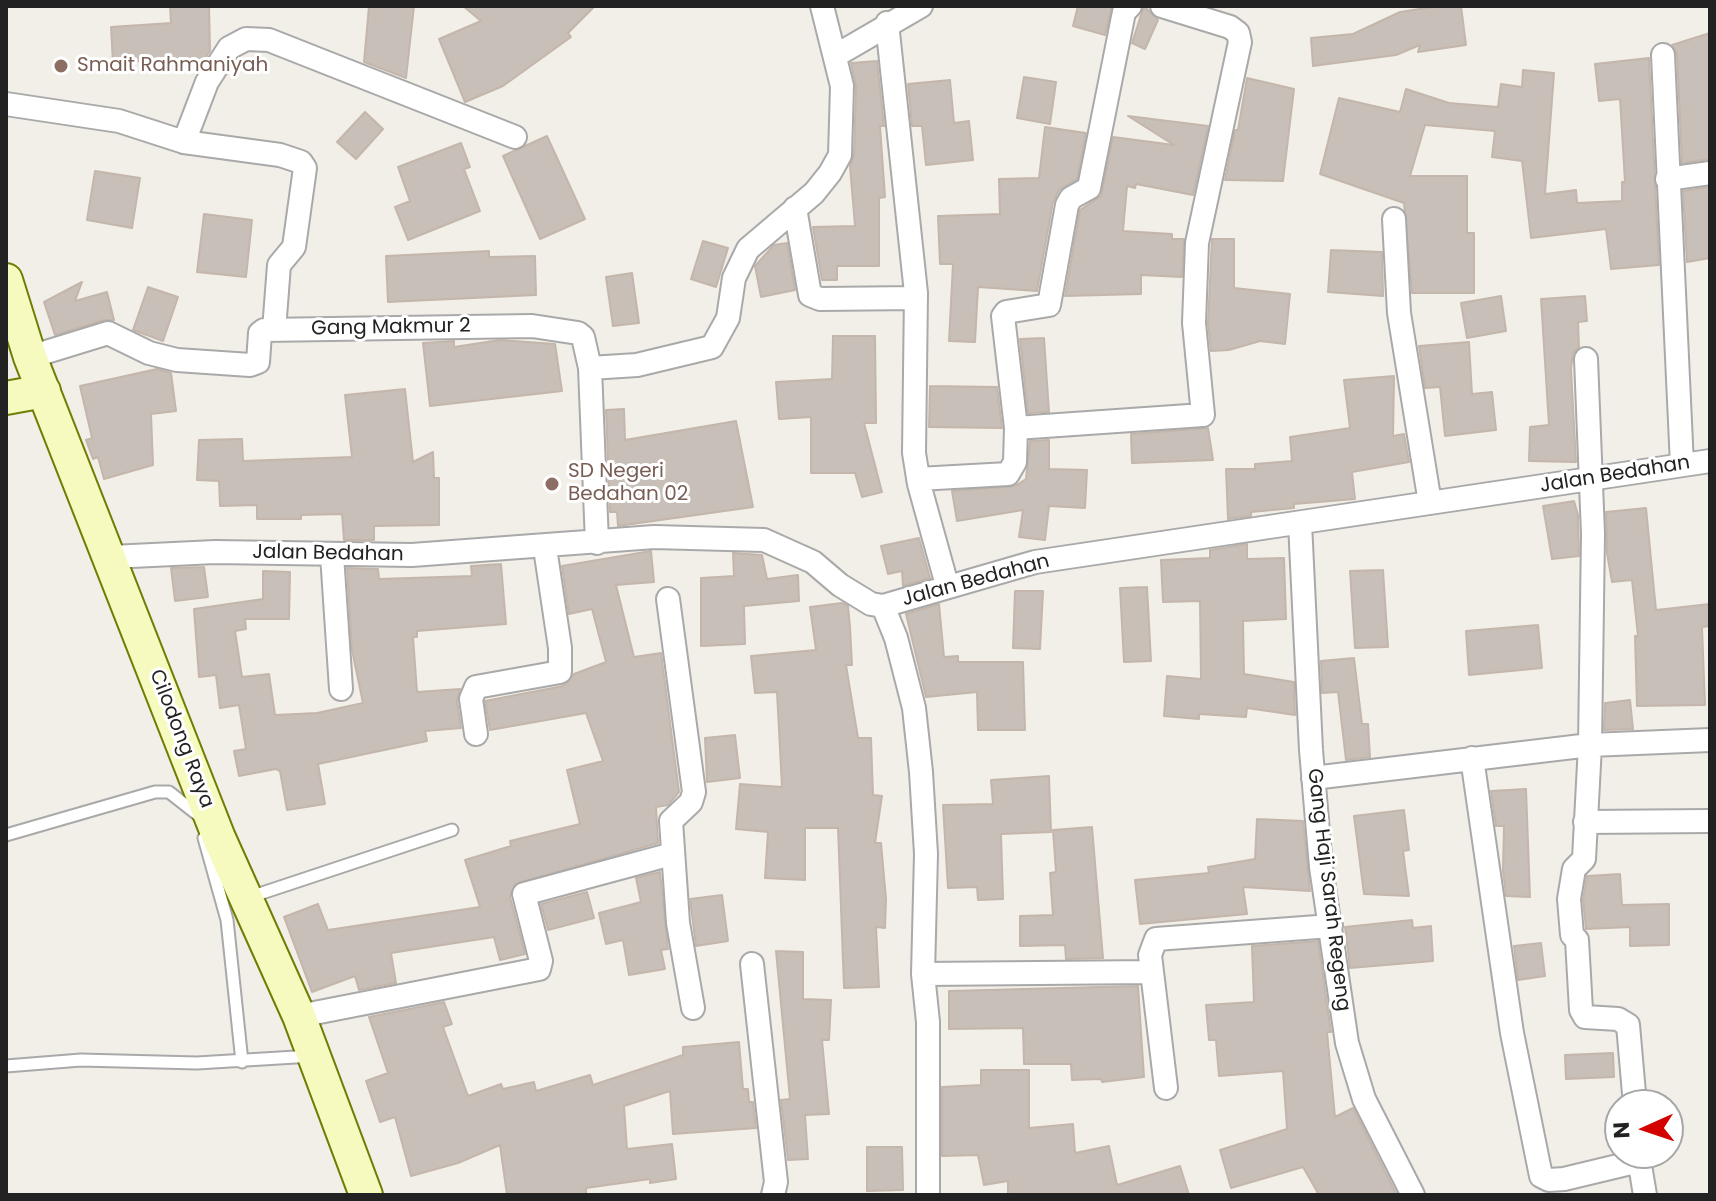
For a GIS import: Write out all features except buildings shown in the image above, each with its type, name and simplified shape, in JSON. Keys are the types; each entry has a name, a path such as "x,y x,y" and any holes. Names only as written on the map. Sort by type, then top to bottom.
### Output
{"street":[{"path":"590,368 651,363 712,347 728,318 734,278 748,249 814,193 840,155 842,86 822,6"},
{"path":"835,56 921,6"},
{"path":"918,479 1008,474 1015,462 1016,428 1003,316 1006,312 1049,305 1067,205 1071,198 1089,188 1124,12 1130,6"},
{"path":"1016,428 1203,415 1194,323 1197,243 1240,42 1238,33 1230,27 1162,6"},
{"path":"887,23 916,298 913,435 918,479 947,585"},
{"path":"184,142 212,74 229,48 246,39 269,40 515,137"},
{"path":"1663,55 1682,465"},
{"path":"6,104 119,121 184,142 280,155 301,162 305,168 294,247 279,265 274,330 260,333 260,357 250,365 177,360 149,353 113,333 30,357"},
{"path":"1667,179 1710,173"},
{"path":"795,208 810,295 820,299 916,298"},
{"path":"1394,219 1399,313 1430,503"},
{"name":"Cilodong Raya","path":"6,280 30,357 219,838 299,1016 366,1195"},
{"name":"Gang Makmur 2","path":"274,330 532,326 578,333 583,337 590,368 597,543"},
{"path":"1586,359 1594,592 1590,745 1584,859 1574,869 1569,899 1572,935 1577,940 1581,1010 1585,1017 1618,1019 1628,1025 1634,1089"},
{"path":"6,398 44,391"},
{"name":"Jalan Bedahan","path":"111,557 215,552 332,555 545,548 654,537 764,540 813,562 850,592 871,604 883,606 1035,562 1710,461"},
{"name":"Gang Haji Sarah Regeng","path":"1300,523 1313,778 1321,867 1347,1043 1364,1099 1413,1195"},
{"path":"476,734 471,699 476,687 560,672 560,648 545,548"},
{"path":"332,555 341,689"},
{"path":"668,599 694,792 691,802 671,821 678,923 693,1008"},
{"path":"883,606 896,638 914,708 921,772 926,854 923,974 928,1022 928,1195"},
{"path":"1313,778 1590,745 1710,740"},
{"path":"1472,758 1512,1033 1541,1176 1544,1179 1564,1179 1604,1167"},
{"path":"1585,822 1710,821"},
{"path":"299,1016 539,969 541,961 524,894 672,854"},
{"path":"1166,1088 1150,949 1156,939 1331,926"},
{"path":"752,964 776,1182 773,1195"},
{"path":"923,974 1152,972"},
{"path":"1640,1169 1645,1195"}],"lane":[{"path":"6,835 155,792 169,792 197,813 227,920 242,1062"},
{"path":"246,898 452,830"},
{"path":"6,1066 81,1060 242,1062 313,1056"}],"place":[{"name":"Smait Rahmaniyah","path":"61,66"},
{"name":"SD Negeri Bedahan 02","path":"552,484"}]}
